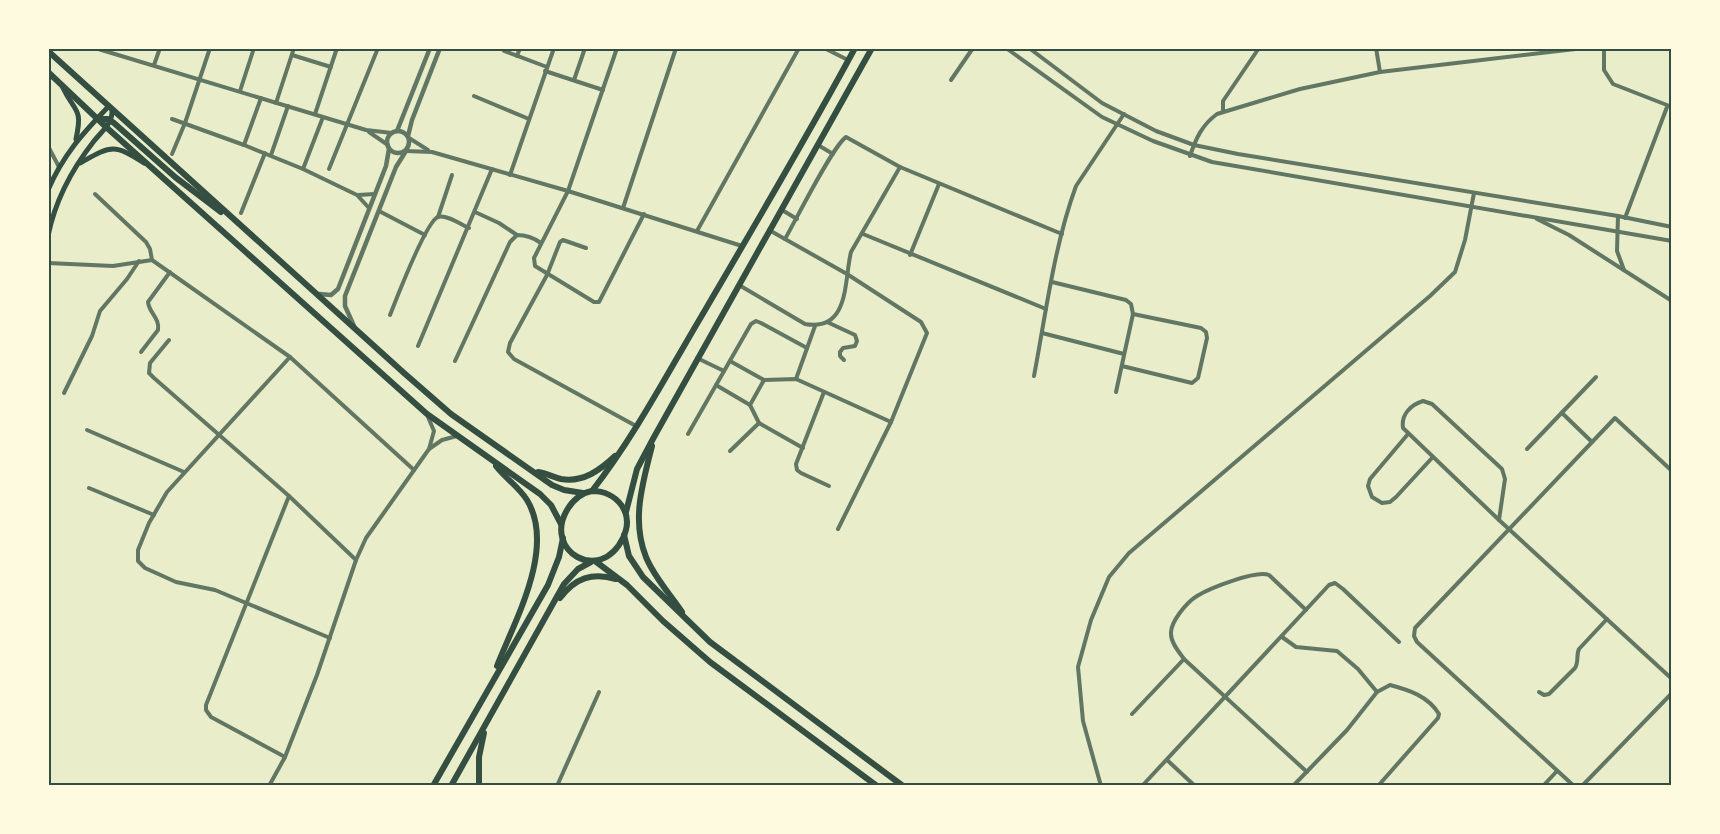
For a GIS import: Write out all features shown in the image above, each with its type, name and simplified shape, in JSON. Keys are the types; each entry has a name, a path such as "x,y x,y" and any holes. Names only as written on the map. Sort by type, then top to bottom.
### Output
{"main road":[{"path":"592,491 636,426 855,48"},
{"path":"872,50 697,357 637,469 626,512 624,535 629,556 643,577 688,623 710,642 903,786"},
{"path":"48,51 451,414 558,488 583,493 592,491 611,494 626,512"},
{"path":"48,72 153,170 228,234 426,414 540,494 551,505 561,524 562,538 559,557 548,585 433,786"},
{"path":"61,83 79,112 80,121 76,141"},
{"path":"48,190 50,182 76,141 97,118 110,108"},
{"path":"48,236 57,204 78,164 111,120 110,108"},
{"path":"97,118 111,120 190,190 238,223"},
{"path":"78,164 102,151 112,149 123,150 153,170"},
{"path":"654,437 640,499 642,544 655,573 688,623"},
{"path":"535,471 558,478 579,479 600,469 622,449"},
{"path":"489,459 526,499 536,526 533,576 490,685"},
{"path":"561,524 569,507 583,493"},
{"path":"451,786 568,578 605,557 614,550 624,535"},
{"path":"562,538 576,558 593,562 627,585 663,621 710,662 877,786"},
{"path":"544,617 567,588 578,580 603,575 616,578 627,585"},
{"path":"479,786 479,757 486,724"}],"street":[{"path":"95,48 366,130 395,132 432,152"},
{"path":"115,54 117,48"},
{"path":"154,65 160,48"},
{"path":"172,154 210,48"},
{"path":"240,91 255,48"},
{"path":"276,103 294,48"},
{"path":"315,114 337,48"},
{"path":"329,169 378,48"},
{"path":"315,293 331,296 338,289 386,166 388,138 395,132 430,48"},
{"path":"357,330 345,306 345,296 396,167 409,145 408,137 412,120 440,48"},
{"path":"517,56 520,48"},
{"path":"510,175 554,48"},
{"path":"574,80 585,48"},
{"path":"617,48 568,191 533,262 547,275 594,303 599,302 644,214"},
{"path":"623,208 676,48"},
{"path":"697,231 799,48"},
{"path":"824,48 848,60"},
{"path":"951,80 973,48"},
{"path":"1006,48 1102,117 1190,156 1212,162 1672,241"},
{"path":"1029,48 1102,103 1156,131 1194,145 1672,227"},
{"path":"1223,111 1223,101 1259,48"},
{"path":"1376,48 1380,72"},
{"path":"1524,48 1525,55"},
{"path":"1190,156 1199,133 1207,123 1223,111 1300,89 1380,72 1584,48"},
{"path":"1605,48 1604,70 1613,84 1669,107 1625,218"},
{"path":"503,50 603,90"},
{"path":"292,55 331,67"},
{"path":"474,96 529,118"},
{"path":"244,145 261,98"},
{"path":"271,155 288,106"},
{"path":"1034,376 1062,234 1076,186 1124,114"},
{"path":"303,170 323,117"},
{"path":"172,119 271,155 357,195 369,208"},
{"path":"366,130 395,153 432,152 644,214 742,246"},
{"path":"785,239 833,154 846,137 900,167 1062,234"},
{"path":"818,145 833,154"},
{"path":"48,146 59,167"},
{"path":"241,213 265,153"},
{"path":"739,285 805,324 815,326 831,319 843,300 851,252 900,167"},
{"path":"418,346 492,169"},
{"path":"390,315 424,234 438,217 452,175"},
{"path":"910,255 939,184"},
{"path":"1101,786 1083,721 1078,667 1091,620 1109,577 1129,553 1430,296 1455,272 1465,240 1474,193"},
{"path":"95,194 146,242 152,260"},
{"path":"357,195 375,194"},
{"path":"782,209 797,219"},
{"path":"379,211 424,234"},
{"path":"475,212 499,223 517,235 534,238 542,243"},
{"path":"1618,216 1617,251 1624,270"},
{"path":"438,217 469,228"},
{"path":"1533,217 1569,235 1672,301"},
{"path":"770,230 848,274 921,321 927,333 891,422 838,529"},
{"path":"863,234 1046,309"},
{"path":"455,361 510,242 517,235"},
{"path":"586,248 563,240 554,254 547,275 510,344 508,352 514,359 636,426"},
{"path":"48,263 113,266 152,260 290,357 414,470"},
{"path":"64,393 92,336 100,310 127,279 139,261"},
{"path":"141,352 158,330 158,320 147,302 170,272"},
{"path":"1052,282 1126,300 1131,304 1133,314 1116,392"},
{"path":"1122,366 1192,383 1196,382 1207,338 1206,332 1201,328 1133,314"},
{"path":"688,434 751,324 756,321 807,348"},
{"path":"826,322 855,335 855,346 843,348 840,352 844,360"},
{"path":"796,379 815,326"},
{"path":"1042,333 1124,354"},
{"path":"169,340 150,363 149,373 289,495 356,560"},
{"path":"290,357 167,492 138,550 138,561 140,565 176,582 187,586 203,587 330,638"},
{"path":"697,357 724,371"},
{"path":"730,361 764,380 796,379 891,422"},
{"path":"1527,449 1596,377"},
{"path":"750,405 764,380"},
{"path":"716,385 750,405 759,423 803,448"},
{"path":"824,392 796,464 797,470 828,486"},
{"path":"1499,519 1505,479 1500,467 1428,402 1418,402 1406,413 1402,424 1408,434 1432,458 1672,679"},
{"path":"1562,413 1592,442"},
{"path":"426,414 434,431 429,449"},
{"path":"1574,786 1428,652 1414,636 1414,630 1418,623 1615,418 1672,471"},
{"path":"730,451 759,423"},
{"path":"87,430 184,472"},
{"path":"1408,434 1370,479 1368,486 1372,497 1382,502 1393,500 1432,458"},
{"path":"269,786 285,757 366,538 429,449 442,440 457,436"},
{"path":"89,488 154,514"},
{"path":"285,757 211,717 206,710 206,705 289,495"},
{"path":"1306,610 1269,575 1263,573 1196,596 1172,627 1170,636 1184,659 1307,772"},
{"path":"1142,786 1329,585 1335,583 1399,642"},
{"path":"1539,692 1544,694 1551,692 1575,668 1580,648 1607,619"},
{"path":"1282,637 1296,647 1337,651 1358,669 1377,692"},
{"path":"1132,714 1184,659"},
{"path":"1293,786 1347,730 1377,692 1390,685 1409,690 1425,699 1439,714 1438,718 1378,786"},
{"path":"557,786 599,692"},
{"path":"1582,786 1672,693"},
{"path":"1167,760 1195,786"},
{"path":"1543,786 1557,771"}]}
